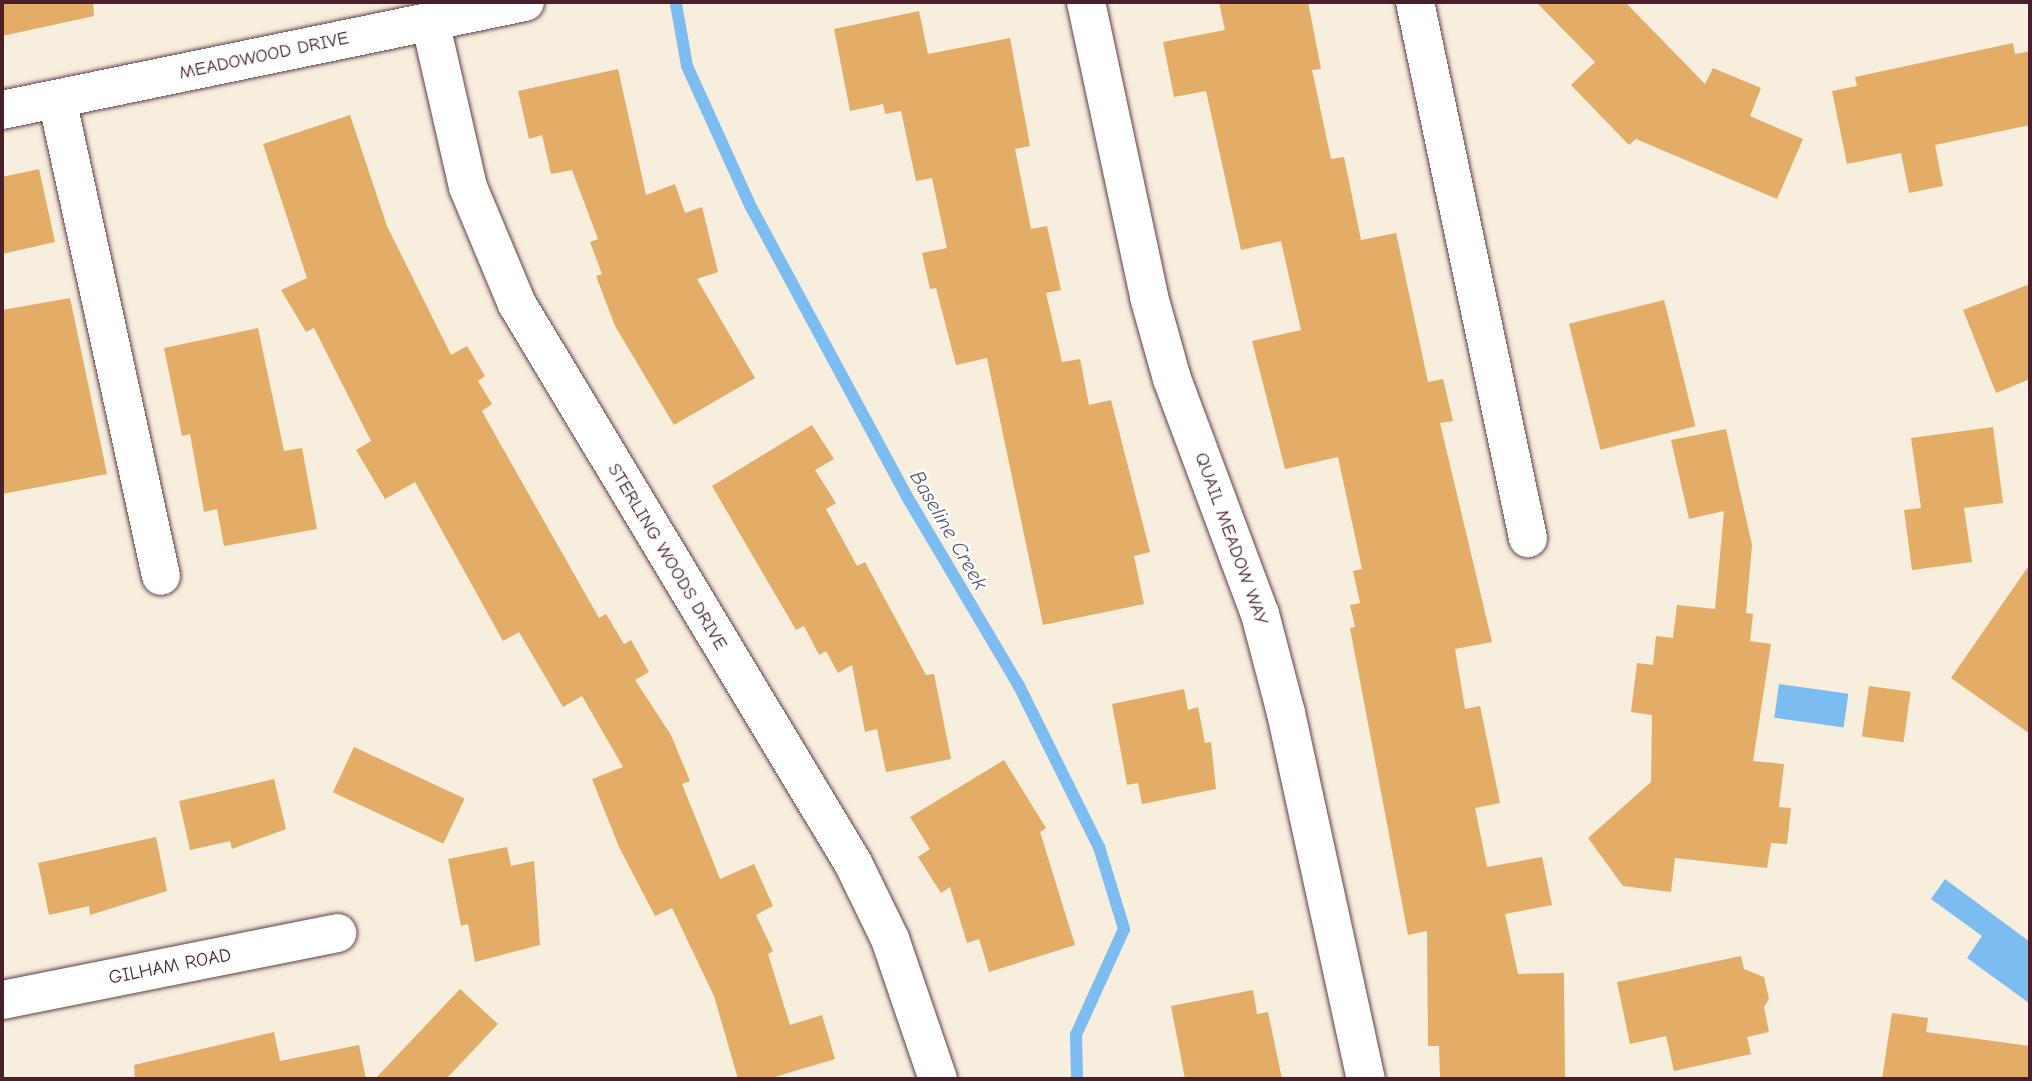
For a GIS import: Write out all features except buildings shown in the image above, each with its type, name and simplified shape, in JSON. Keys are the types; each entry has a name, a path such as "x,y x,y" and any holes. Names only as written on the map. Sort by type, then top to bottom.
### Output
{"street":[{"name":"MEADOWOOD DRIVE","path":"2,110 525,2"},
{"name":"QUAIL MEADOW WAY","path":"1086,2 1149,297 1172,379 1260,614 1286,713 1366,1079"},
{"path":"1415,2 1528,538"},
{"name":"STERLING WOODS DRIVE","path":"430,21 468,187 517,304 853,863 890,939 938,1079"},
{"path":"57,99 161,576"},
{"name":"GILHAM ROAD","path":"2,1000 337,933"}],"water":[{"path":"1779,684 1848,694 1844,727 1774,718"},
{"path":"1945,879 2030,942 2029,1003 1967,958 1982,936 1931,899"}],"waterway":[{"name":"Baseline Creek","path":"676,4 687,66 751,207 909,500 1019,686 1099,847 1124,929 1076,1035 1077,1079"}]}
